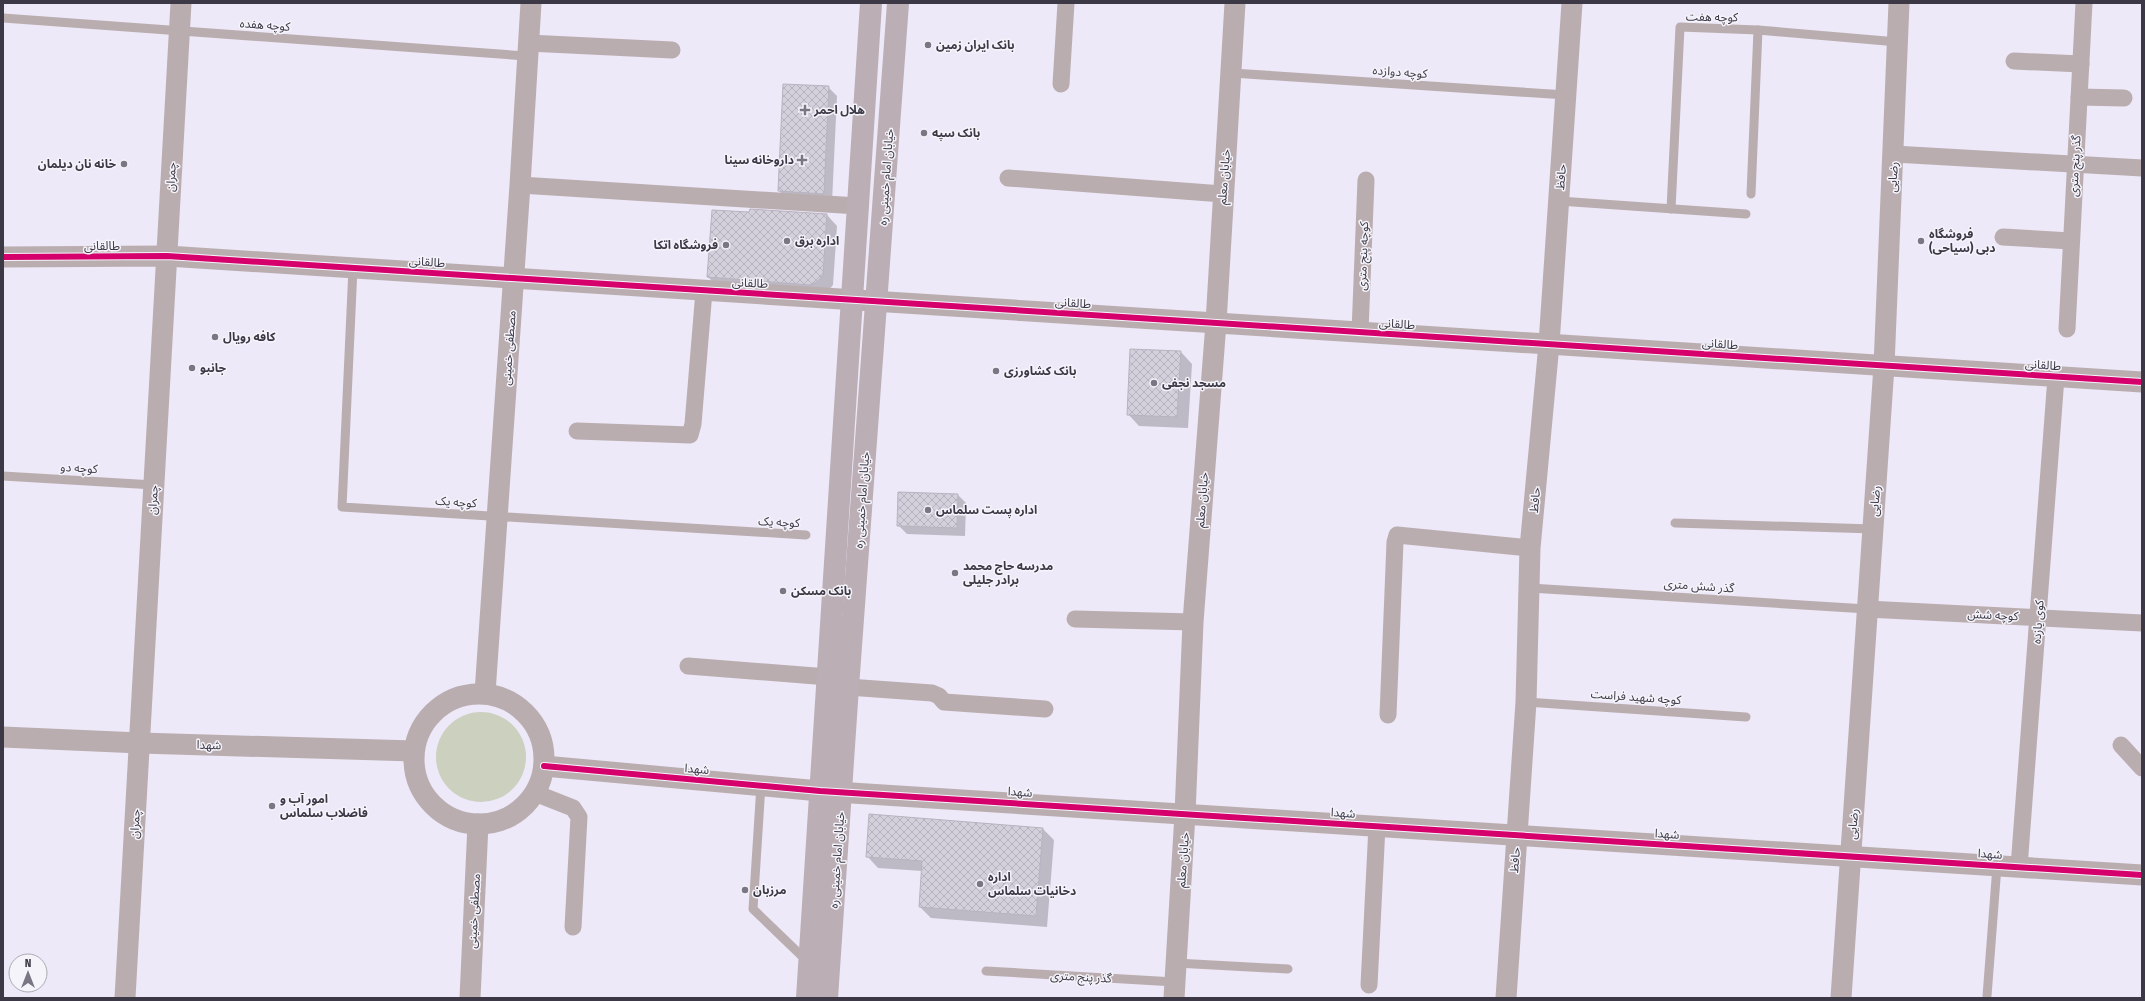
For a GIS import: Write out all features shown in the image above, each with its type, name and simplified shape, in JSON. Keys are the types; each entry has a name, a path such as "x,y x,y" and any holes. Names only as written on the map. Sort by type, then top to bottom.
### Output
{"main road":[{"name":"خیابان امام خمینی ره","path":"807,998 871,3"},
{"name":"خیابان امام خمینی ره","path":"827,998 898,3"}],"street":[{"name":"چمران","path":"125,998 181,3"},
{"name":"مصطفی خمینی","path":"485,693 520,185 530,3"},
{"path":"1061,84 1066,3"},
{"name":"خیابان معلم","path":"1175,981 1185,814 1193,622 1216,323 1235,3"},
{"name":"حافظ","path":"1506,998 1526,702 1530,548 1549,344 1572,3"},
{"name":"رضایی","path":"1841,998 1884,366 1894,154 1899,3"},
{"name":"گذر پنج متری","path":"2067,329 2084,3"},
{"path":"527,49 672,50"},
{"path":"2014,61 2081,64"},
{"path":"2079,97 2124,98"},
{"path":"1894,154 2142,168"},
{"path":"1008,178 1223,194"},
{"name":"کوچه پنج متری","path":"1360,332 1366,180"},
{"path":"520,185 858,206"},
{"path":"2003,236 2071,241"},
{"name":"طالقانی","path":"3,258 167,256 704,292 852,300 2142,382"},
{"path":"577,431 690,435 693,424 704,292"},
{"name":"کوی یازده","path":"2019,867 2056,376"},
{"path":"1388,716 1395,542 1397,535 1530,548"},
{"name":"کوچه شش","path":"1867,609 2142,623"},
{"path":"1075,619 1193,622"},
{"path":"688,666 828,677"},
{"path":"848,687 932,693 939,696 944,702 1045,709"},
{"path":"485,693 506,699 525,711 538,729 545,751 544,773 535,793 520,810 500,821 478,824 458,820 439,810 425,795 416,776 414,751 418,735 429,717 444,703 464,695 485,693"},
{"name":"شهدا","path":"3,737 140,743 414,751"},
{"path":"2121,745 2142,768"},
{"name":"شهدا","path":"544,766 820,791 2142,875"},
{"path":"535,793 573,808 579,817 573,927"},
{"name":"مصطفی خمینی","path":"470,998 478,824"},
{"path":"1369,985 1377,826"}],"lane":[{"name":"کوچه هفده","path":"3,18 180,31 527,49"},
{"name":"کوچه هفت","path":"1671,209 1680,27 1758,30 1898,42"},
{"path":"1751,194 1758,30"},
{"name":"کوچه دوازده","path":"1232,73 1566,95"},
{"path":"1559,201 1746,214"},
{"name":"کوچه یک","path":"353,268 342,507 806,535"},
{"name":"کوچه دو","path":"3,476 154,485"},
{"path":"1675,523 1873,529"},
{"name":"گذر شش متری","path":"1530,588 1867,609"},
{"name":"کوچه شهید فراست","path":"1526,702 1746,717"},
{"path":"761,785 753,909 809,962"},
{"path":"1987,996 1998,866"},
{"name":"گذر پنج متری","path":"986,971 1175,981 1288,969"}],"green space":[{"path":"481,712 498,716 513,725 522,740 526,757 522,774 513,789 498,798 481,802 464,798 449,789 440,774 436,757 440,740 449,725 464,716"}],"building":[{"path":"783,84 829,86 824,194 778,191"},
{"name":"اداره برق","path":"750,209 827,214 823,275 817,282 810,285 707,277 712,210 749,212"},
{"name":"مسجد نجفی","path":"1130,349 1181,351 1177,417 1127,415"},
{"name":"اداره پست سلماس","path":"898,492 958,494 957,528 897,526"},
{"name":"اداره دخانیات سلماس","path":"869,814 1043,828 1036,916 919,907 922,861 866,857"}],"cycle path":[{"path":"3,257 167,256 2142,382"},
{"path":"544,766 820,791 2142,875"}],"place":[{"name":"بانک ایران زمین","path":"928,45"},
{"name":"هلال احمر","path":"805,110"},
{"name":"بانک سپه","path":"924,133"},
{"name":"داروخانه سینا","path":"802,160"},
{"name":"خانه نان دیلمان","path":"124,164"},
{"name":"اداره برق","path":"787,241"},
{"name":"فروشگاه دبی (سیاحی)","path":"1921,241"},
{"name":"فروشگاه اتکا","path":"726,245"},
{"name":"کافه رویال","path":"215,337"},
{"name":"جانبو","path":"192,368"},
{"name":"بانک کشاورزی","path":"996,371"},
{"name":"مسجد نجفی","path":"1154,383"},
{"name":"اداره پست سلماس","path":"928,510"},
{"name":"مدرسه حاج محمد برادر جلیلی","path":"955,573"},
{"name":"بانک مسکن","path":"783,591"},
{"name":"امور آب و فاضلاب سلماس","path":"272,806"},
{"name":"اداره دخانیات سلماس","path":"980,884"},
{"name":"مرزبان","path":"745,890"}]}
